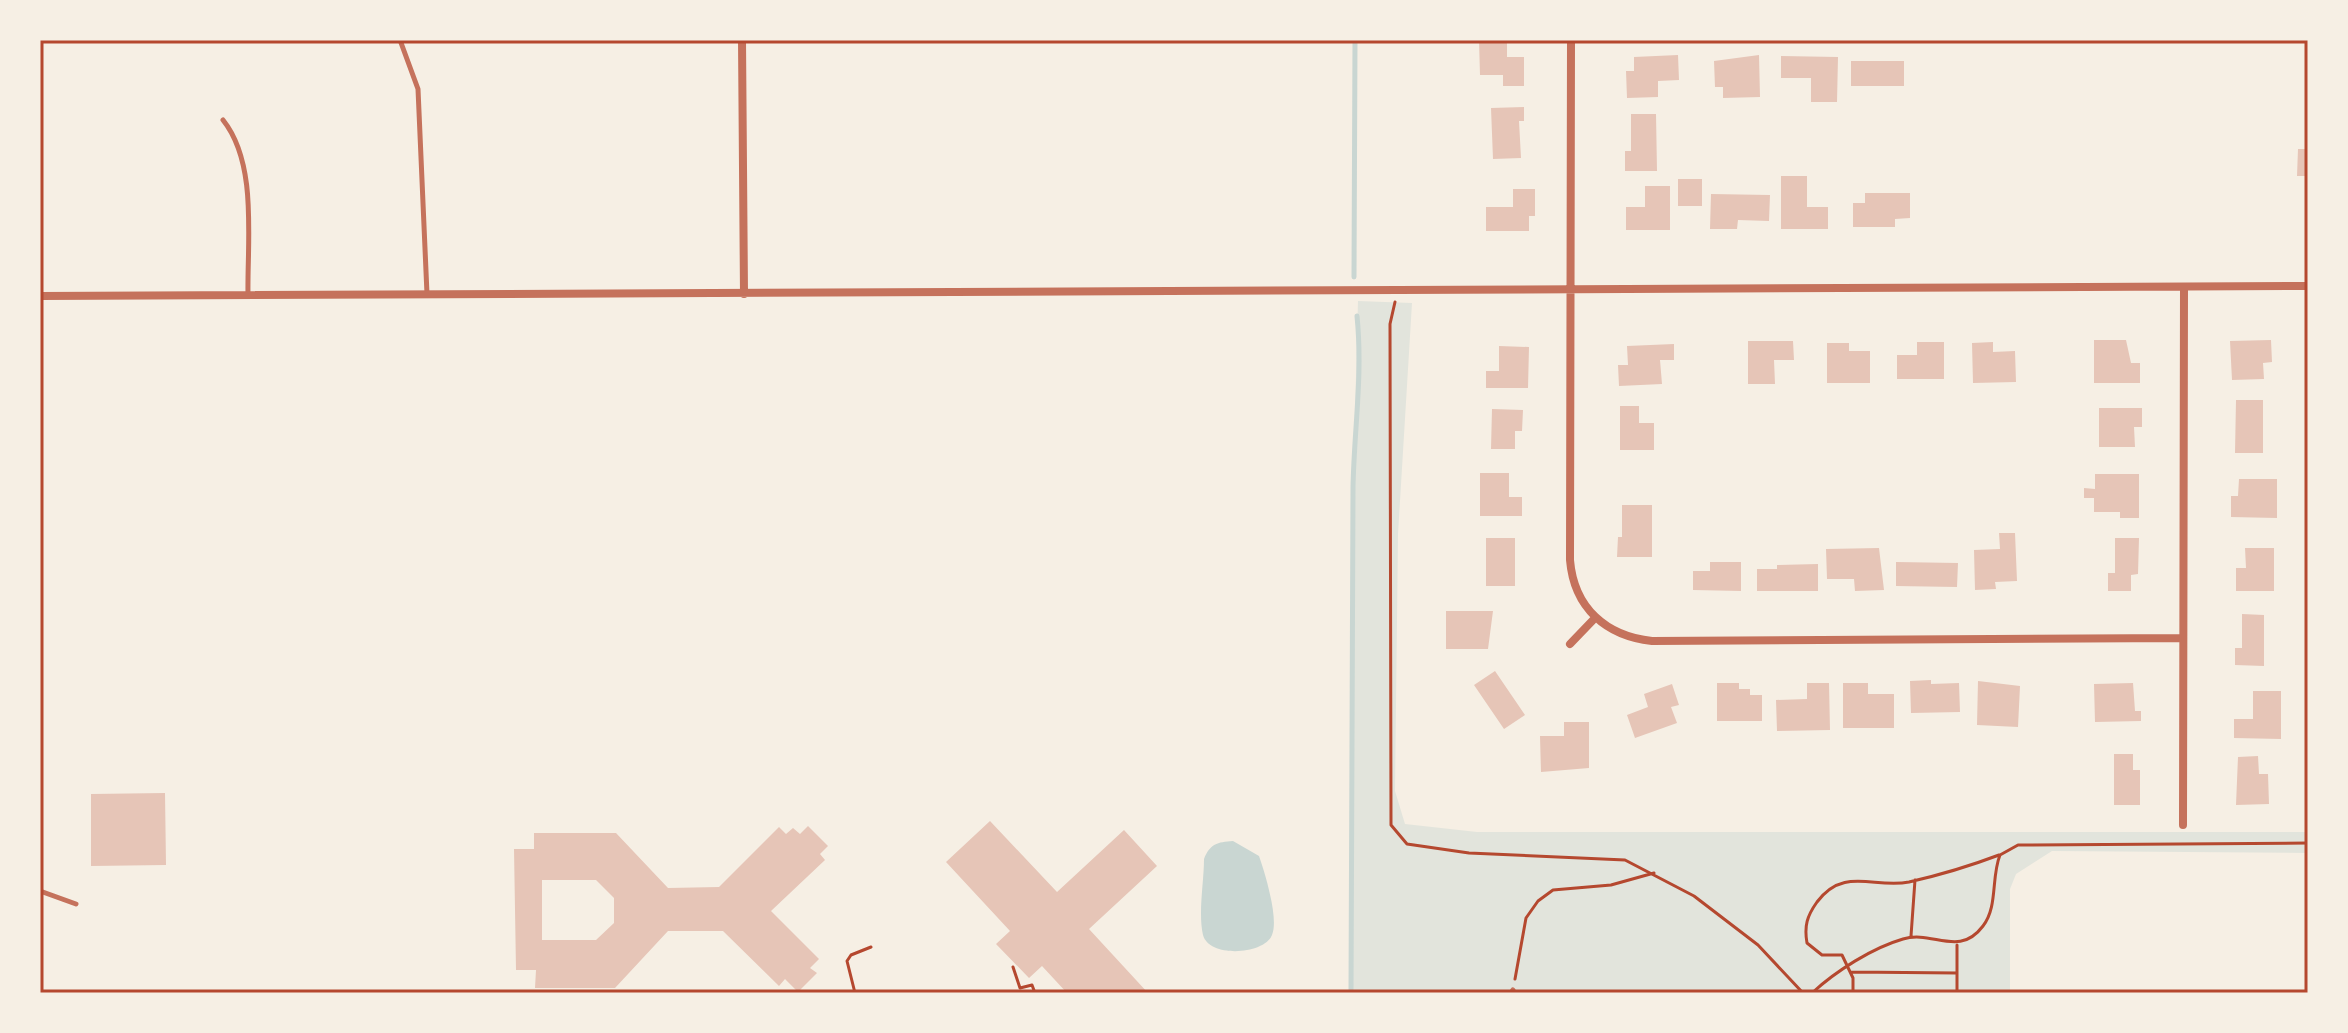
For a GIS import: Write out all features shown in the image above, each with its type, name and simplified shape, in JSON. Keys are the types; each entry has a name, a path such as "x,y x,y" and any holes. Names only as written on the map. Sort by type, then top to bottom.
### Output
{"street":[{"path":"742,40 744,294"},
{"path":"1571,40 1570,560 1578,595 1595,618 1613,631 1652,641 2183,638"},
{"path":"40,296 2308,286"},
{"path":"2183,825 2184,287"},
{"path":"1570,644 1595,618"}],"lane":[{"path":"400,40 418,89 427,295"},
{"path":"223,120 238,138 245,165 248,296"},
{"path":"40,891 76,904"}],"path":[{"path":"1398,291 1390,324 1391,825 1407,844 1469,853 1625,860 1694,896 1758,945 1803,993"},
{"path":"1853,993 1851,972 1842,955 1822,955 1807,943 1807,918 1825,892 1853,879 1889,884 1915,880 2000,855 2018,845 2049,842 2308,843"},
{"path":"1812,993 1849,966 1891,943 1911,937 1957,944 1972,937 1990,913 1994,870 2000,855"},
{"path":"1512,991 1526,918 1538,901 1553,890 1611,885 1654,873"},
{"path":"1911,937 1915,880"},
{"path":"1957,944 1957,993"},
{"path":"855,993 847,961 851,955 871,947"},
{"path":"1013,967 1020,988 1032,985 1035,993"},
{"path":"1851,972 1957,973"}],"shaded area":[{"path":"1358,301 1412,303 1398,534 1395,791 1405,824 1477,832 2308,832 2308,853 2052,851 2016,874 2010,889 2010,993 1351,993 1353,488"},
{"path":"1233,841 1259,856 1274,918 1272,935 1267,942 1259,947 1237,951 1215,948 1207,942 1201,917 1204,859 1215,845"}],"building":[{"path":"1479,40 1507,40 1507,57 1524,57 1524,86 1503,86 1503,75 1480,75"},
{"path":"1678,55 1679,80 1658,81 1658,97 1627,98 1626,71 1634,71 1634,57"},
{"path":"1759,55 1760,97 1723,98 1723,87 1715,87 1714,61"},
{"path":"1781,56 1838,57 1837,102 1811,102 1811,78 1781,78"},
{"path":"1851,61 1904,61 1904,86 1851,86"},
{"path":"1524,107 1524,121 1519,121 1521,158 1493,159 1491,108"},
{"path":"1631,114 1656,114 1657,171 1625,171 1625,151 1631,151"},
{"path":"2298,149 2308,149 2308,176 2297,176"},
{"path":"1781,176 1807,176 1807,207 1828,207 1828,229 1781,229"},
{"path":"1678,179 1702,179 1702,206 1678,206"},
{"path":"1645,186 1670,186 1670,230 1626,230 1626,207 1645,207"},
{"path":"1513,189 1535,189 1535,216 1529,216 1529,231 1486,231 1486,207 1513,207"},
{"path":"1865,193 1910,193 1910,218 1895,219 1895,227 1853,227 1853,203 1865,203"},
{"path":"1711,194 1770,195 1769,221 1738,220 1737,229 1710,229"},
{"path":"2094,340 2126,340 2131,363 2140,363 2140,383 2094,383"},
{"path":"2271,340 2272,362 2263,363 2264,379 2232,380 2230,341"},
{"path":"1748,341 1793,341 1794,360 1774,360 1775,384 1748,384"},
{"path":"1917,342 1944,342 1944,379 1897,379 1897,355 1917,355"},
{"path":"1993,342 1993,352 2015,351 2016,382 1973,383 1972,343"},
{"path":"1827,343 1849,343 1849,351 1870,351 1870,383 1827,383"},
{"path":"1674,344 1674,360 1660,360 1662,384 1619,386 1618,365 1628,365 1627,346"},
{"path":"1499,346 1529,347 1528,388 1486,388 1486,371 1499,371"},
{"path":"2236,400 2263,400 2263,453 2235,453"},
{"path":"1620,406 1639,406 1639,423 1654,423 1654,450 1620,450"},
{"path":"2099,408 2142,408 2142,427 2134,427 2135,447 2099,447"},
{"path":"1492,409 1523,410 1522,431 1515,431 1515,449 1491,449"},
{"path":"1480,473 1509,473 1509,497 1522,497 1522,516 1480,516"},
{"path":"2095,474 2139,474 2139,518 2120,518 2120,512 2094,512 2094,498 2084,498 2084,488 2095,489"},
{"path":"2239,479 2277,479 2277,518 2231,517 2231,496 2238,496"},
{"path":"1622,505 1652,505 1652,557 1617,557 1618,537 1622,537"},
{"path":"1999,533 2015,533 2017,581 1995,582 1996,589 1975,590 1974,550 2000,549"},
{"path":"1486,538 1515,538 1515,586 1486,586"},
{"path":"2115,538 2139,538 2138,574 2131,575 2131,591 2108,591 2108,573 2115,573"},
{"path":"1879,548 1884,590 1855,591 1854,579 1827,579 1826,549"},
{"path":"2245,548 2274,548 2274,591 2236,591 2236,568 2246,568"},
{"path":"1710,562 1741,562 1741,591 1693,590 1693,571 1710,571"},
{"path":"1896,562 1958,563 1957,587 1896,586"},
{"path":"1818,564 1818,591 1757,591 1757,569"},
{"path":"1446,611 1493,611 1488,649 1446,649"},
{"path":"2242,614 2264,615 2264,666 2235,665 2235,648 2242,648"},
{"path":"1495,671 1525,715 1504,729 1474,685"},
{"path":"1931,680 1931,684 1959,683 1960,712 1911,713 1910,681"},
{"path":"1978,681 2020,686 2018,727 1977,725"},
{"path":"1717,683 1739,683 1739,689 1750,689 1750,695 1762,695 1762,721 1717,721"},
{"path":"1807,683 1829,683 1830,730 1777,731 1776,700 1807,699"},
{"path":"1843,683 1868,683 1868,694 1894,694 1894,728 1843,728"},
{"path":"2133,683 2135,711 2141,711 2141,721 2095,722 2094,684"},
{"path":"1672,684 1679,705 1671,707 1677,723 1635,738 1627,715 1648,707 1644,694"},
{"path":"2253,691 2281,691 2281,739 2234,738 2234,719 2253,719"},
{"path":"1564,722 1589,722 1589,768 1541,772 1540,736 1564,736"},
{"path":"2114,754 2133,754 2133,770 2140,770 2140,805 2114,805"},
{"path":"2258,756 2259,774 2268,774 2269,804 2236,805 2238,757"},
{"path":"165,793 166,865 91,866 91,794"},
{"path":"990,821 1057,892 1124,830 1157,866 1089,929 1148,993 1067,993 1042,966 1029,978 996,944 1010,931 946,862"},
{"path":"808,826 828,846 820,854 825,860 771,911 819,959 810,968 817,973 798,992 785,979 779,986 723,931 668,931 615,988 535,988 536,970 516,970 514,849 534,849 534,833 616,833 668,888 719,887 779,827 786,834 793,828 800,834","holes":["542,880 596,880 614,898 614,923 596,940 542,940"]}],"waterway":[{"path":"1354,277 1355,40"},
{"path":"1351,993 1353,488 1359,381 1357,316"}]}
